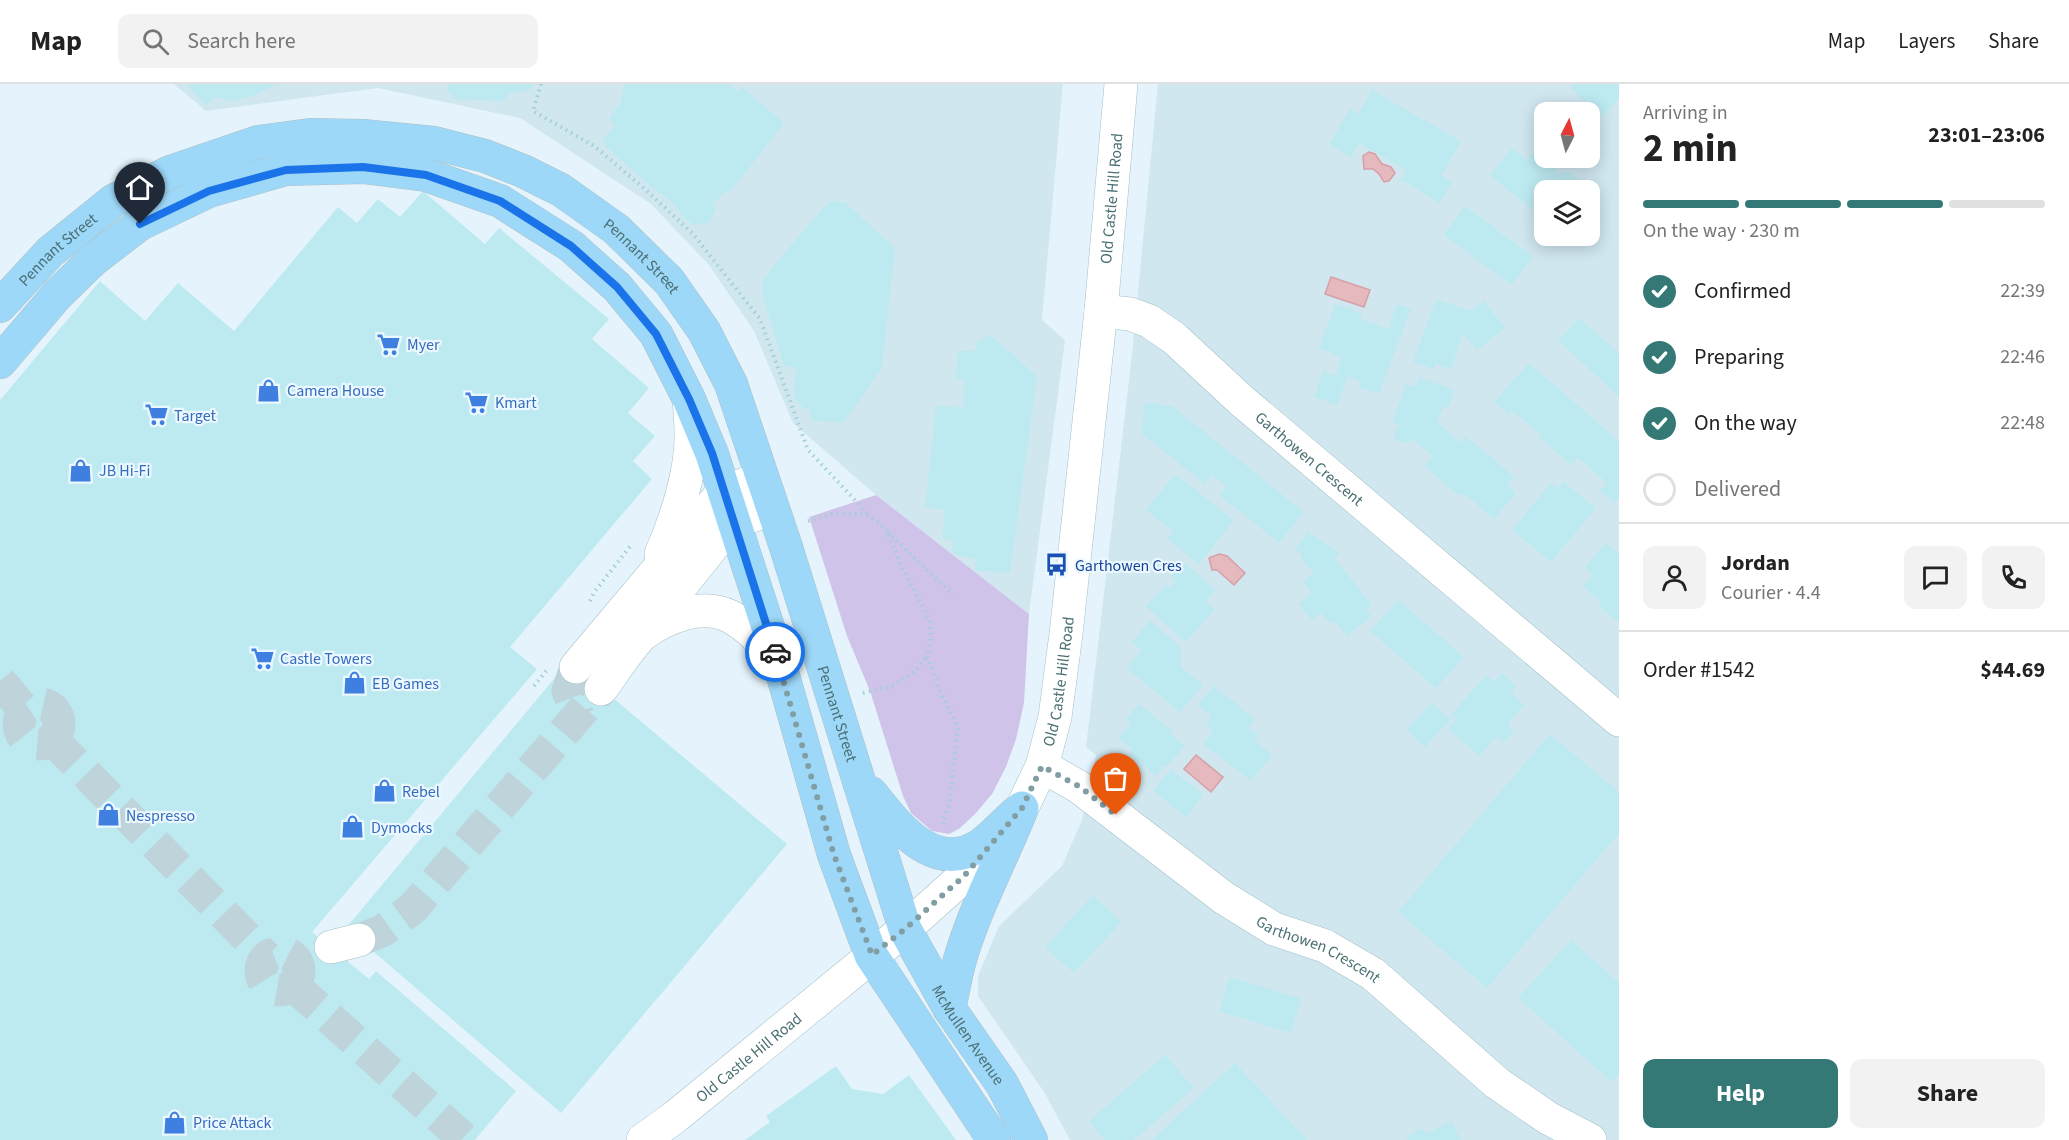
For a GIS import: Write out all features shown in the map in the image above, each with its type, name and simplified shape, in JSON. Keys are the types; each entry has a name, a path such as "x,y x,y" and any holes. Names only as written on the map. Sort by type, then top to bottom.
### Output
{"main road":[{"name":"Pennant Street","path":"0,306 50,252 113,201 170,172 258,142 310,135 363,136 434,143 485,156 523,171 561,190 616,229 669,281 704,331 731,384 762,478 786,517 858,777 905,929"},
{"name":"Pennant Street","path":"0,362 57,295 93,260 140,224 209,191 286,170 363,167 426,175 500,201 571,246 617,287 656,334 689,399 712,453 778,658 834,855 872,955"},
{"path":"858,777 896,824 914,840 932,850 952,855 979,846 1022,808"},
{"path":"949,1008 959,962 974,920 1022,808"},
{"name":"McMullen Avenue","path":"905,929 949,1008 1002,1084 1031,1140"},
{"path":"872,955 994,1140"}],"street":[{"name":"Old Castle Hill Road","path":"643,1140 675,1117 905,929 964,876 1022,808 1042,766 1054,717 1063,661 1101,311 1121,84"},
{"name":"Garthowen Crescent","path":"1101,311 1130,314 1149,321 1174,338 1242,401 1619,720"},
{"path":"648,583 668,539 686,477 692,435 689,399"},
{"path":"576,667 648,583 762,478"},
{"path":"728,507 786,517"},
{"path":"601,689 642,635 728,507"},
{"path":"642,635 678,615 706,611 728,616 748,629 778,658"},
{"name":"Garthowen Crescent","path":"1042,766 1080,787 1234,904 1274,929 1325,946 1373,974 1497,1083 1548,1118 1590,1140"}],"path":[{"path":"786,517 832,514 870,516 953,595"},
{"path":"861,694 894,685 916,670 927,656 931,640 930,620 886,529"},
{"path":"927,656 958,728 949,803 940,833"}],"shaded area":[{"path":"174,84 1063,84 1042,320 1065,340 1029,614 876,495 793,423 754,331 709,265 651,204 520,118 378,88 206,111"},
{"path":"1158,84 1619,84 1619,1140 1070,1140 1044,1092 978,996 978,976 999,926 1062,866 1082,820 1096,755 1086,747 1132,354"},
{"path":"1369,152 1375,154 1382,164 1391,167 1395,173 1389,181 1384,182 1373,169 1364,169 1363,156"},
{"path":"1331,277 1370,290 1364,307 1325,294"},
{"path":"876,495 1029,614 1024,703 1016,739 1006,767 992,794 976,813 959,829 949,834 932,831 911,813 903,796 870,691 847,636 809,517"},
{"path":"1219,554 1227,556 1245,573 1234,585 1217,570 1212,570 1209,558"},
{"path":"1196,755 1223,777 1211,792 1184,769"}],"building":[{"path":"191,84 277,84 253,96 231,101 215,97 207,105 188,87"},
{"path":"448,84 534,84 526,91 508,93 504,101 454,99 452,94 448,94"},
{"path":"625,84 728,84 737,91 742,87 782,121 782,126 729,193 726,190 711,207 717,207 710,221 702,225 692,224 684,218 671,201 651,187 604,145 605,136 615,126 609,118 620,103"},
{"path":"1574,84 1619,84 1619,98 1603,116 1600,113 1600,102 1586,102 1570,88"},
{"path":"1372,90 1461,141 1441,176 1452,182 1440,203 1401,180 1406,170 1359,143 1351,157 1329,145 1350,109 1359,114"},
{"path":"1512,148 1527,160 1534,152 1534,168 1557,168 1555,170 1559,173 1571,172 1581,180 1534,180 1534,211 1490,175"},
{"name":"Castle Towers","path":"423,191 485,244 499,228 609,319 592,339 649,388 628,413 655,436 633,461 652,479 510,647 537,669 312,932 369,979 376,971 516,1091 475,1140 0,1140 0,400 100,281 145,321 178,283 234,331 338,207 357,223 378,199 400,217"},
{"path":"830,202 846,203 895,248 882,368 843,423 810,420 811,410 803,408 795,398 796,368 784,366 763,297 763,281 771,269 823,208"},
{"path":"1465,206 1533,257 1511,285 1444,235"},
{"path":"1436,299 1471,311 1484,301 1505,328 1477,350 1463,333 1451,369 1435,364 1433,369 1413,362"},
{"path":"1335,304 1362,314 1360,319 1388,329 1397,304 1411,309 1379,394 1359,387 1361,381 1348,376 1337,405 1314,397 1323,371 1335,376 1342,357 1319,348"},
{"path":"1579,318 1619,353 1619,396 1558,341"},
{"path":"990,335 1037,376 1010,573 975,570 976,559 959,556 952,552 953,540 942,538 945,510 925,507 936,405 963,408 965,380 955,379 958,351 975,351 977,342"},
{"path":"1529,363 1619,441 1619,497 1614,503 1600,491 1607,483 1578,458 1571,465 1513,411 1509,415 1494,402"},
{"path":"1419,377 1455,390 1448,408 1444,406 1437,422 1461,443 1466,436 1514,477 1507,485 1516,493 1494,519 1462,492 1459,496 1424,466 1433,456 1414,440 1401,443 1394,439 1395,430 1400,425 1392,422 1406,384 1415,387"},
{"path":"1144,403 1172,406 1304,512 1279,543 1219,495 1226,486 1212,475 1205,484 1142,434"},
{"path":"1175,474 1234,520 1199,564 1167,539 1173,531 1146,510"},
{"path":"1563,481 1596,508 1551,562 1512,530 1551,483 1558,488"},
{"path":"1308,532 1339,553 1335,559 1372,605 1366,610 1371,616 1347,636 1334,620 1330,624 1321,613 1312,620 1299,604 1312,593 1303,582 1314,573 1301,558 1303,556 1295,550"},
{"path":"1605,543 1619,554 1619,622 1598,606 1602,602 1583,587 1593,575 1585,568"},
{"path":"1184,562 1216,590 1206,601 1215,609 1186,642 1146,606 1166,584 1169,588 1177,581 1171,576"},
{"path":"1398,600 1464,657 1436,688 1370,631"},
{"path":"1150,621 1181,647 1181,667 1203,685 1180,712 1127,668 1141,650 1131,643"},
{"path":"569,661 787,844 561,1113 346,928"},
{"path":"1502,673 1516,686 1511,693 1524,705 1507,725 1514,731 1504,743 1497,736 1479,756 1448,729 1456,719 1451,715 1486,675 1494,682"},
{"path":"1214,686 1255,719 1248,728 1259,736 1255,742 1272,755 1251,781 1203,744 1213,730 1206,725 1212,716 1198,705"},
{"path":"1432,703 1450,720 1425,747 1406,729"},
{"path":"1139,704 1173,732 1171,734 1185,746 1166,767 1164,765 1156,776 1130,754 1133,750 1118,738 1131,723 1126,719"},
{"path":"1550,734 1619,792 1619,833 1487,988 1398,912"},
{"path":"1171,769 1203,794 1186,817 1153,791"},
{"path":"1093,895 1121,922 1074,973 1045,947"},
{"path":"1571,940 1619,983 1619,1074 1612,1082 1518,998"},
{"path":"1230,977 1301,999 1291,1033 1219,1011"},
{"path":"1165,1055 1194,1088 1134,1140 1105,1140 1089,1121"},
{"path":"1235,1063 1307,1140 1152,1140"},
{"path":"836,1066 852,1089 883,1094 909,1075 956,1140 745,1140 770,1122 766,1116"},
{"path":"1451,1121 1461,1140 1408,1140 1406,1136 1423,1128 1426,1134"}],"tunnel":[{"path":"576,667 568,691 578,716"},
{"path":"0,681 24,710"},
{"path":"359,940 382,931 412,909 601,689"},
{"path":"39,704 53,710 59,724 53,738 39,744 25,738 19,724 25,710 39,704"},
{"path":"52,739 266,957"},
{"path":"280,952 294,957 299,971 294,985 280,990 266,985 261,971 266,957 280,952"},
{"path":"293,985 465,1140"}],"way so far":[{"path":"775,652 834,855 872,955 964,876 1022,808 1042,766 1080,787 1116,815"}],"place":[{"name":"Myer","path":"389,344"},
{"name":"Camera House","path":"269,390"},
{"name":"Kmart","path":"477,402"},
{"name":"Target","path":"156,415"},
{"name":"JB Hi-Fi","path":"81,470"},
{"name":"Garthowen Cres","path":"1057,565"},
{"name":"Castle Towers","path":"262,658"},
{"name":"EB Games","path":"354,683"},
{"name":"Rebel","path":"384,791"},
{"name":"Nespresso","path":"108,815"},
{"name":"Dymocks","path":"353,827"},
{"name":"Price Attack","path":"175,1122"}],"route":[{"path":"140,224 209,191 286,170 363,167 426,175 500,201 571,246 617,287 656,334 689,399 712,453 775,652"}]}
